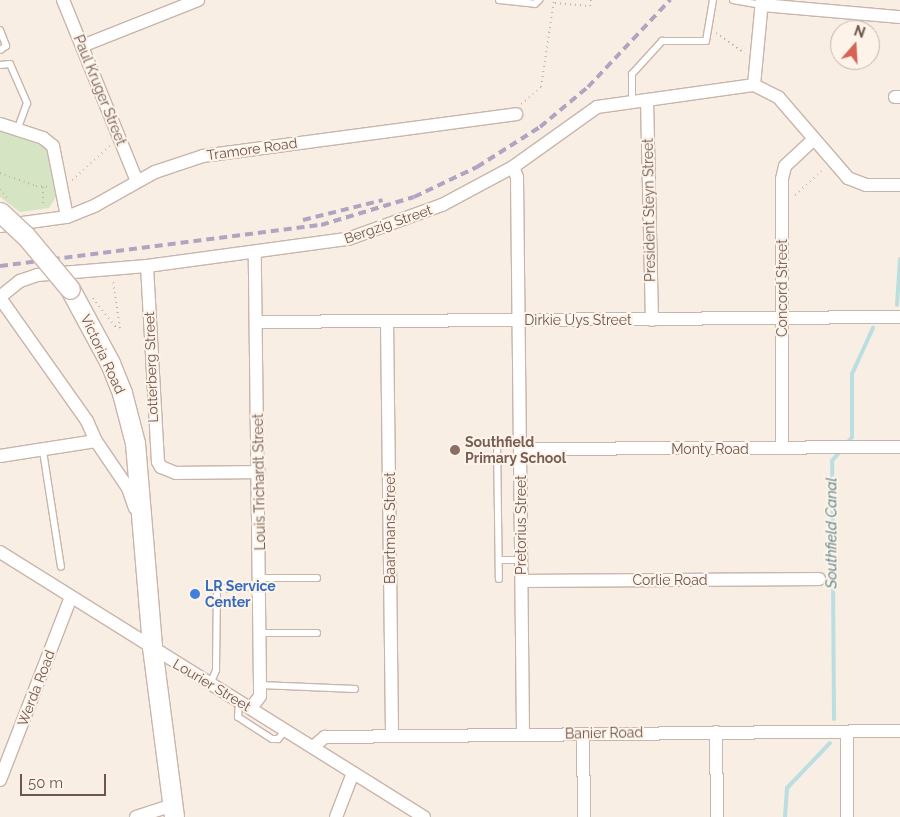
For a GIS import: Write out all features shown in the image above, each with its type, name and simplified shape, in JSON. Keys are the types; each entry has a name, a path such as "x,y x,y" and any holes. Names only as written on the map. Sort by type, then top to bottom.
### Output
{"street":[{"name":"Paul Kruger Street","path":"63,0 137,181"},
{"path":"82,46 198,0"},
{"path":"900,17 762,2 754,85 779,98 843,174 856,183 900,184"},
{"name":"Bergzig Street","path":"0,298 20,281 37,275 147,266 331,243 379,230 442,205 513,167 591,110 632,102 754,85"},
{"name":"President Steyn Street","path":"647,100 652,320"},
{"name":"Tramore Road","path":"0,226 67,217 96,205 137,181 174,164 210,154 517,111"},
{"path":"0,124 47,140 56,150 67,217"},
{"name":"Concord Street","path":"782,448 782,207 785,166 814,140"},
{"name":"Pretorius Street","path":"513,167 517,177 523,734"},
{"name":"Victoria Road","path":"0,212 26,235 70,289 101,342 122,393 136,450 140,525 152,647 173,811"},
{"name":"Louis Trichardt Street","path":"251,708 260,696 259,472 255,253"},
{"name":"Lotterberg Street","path":"147,266 154,448 161,467 184,474 259,472"},
{"name":"Victoria Road","path":"0,298 87,421 96,441 128,488 140,525"},
{"name":"Dirkie Uys Street","path":"256,322 899,317"},
{"name":"Baartmans Street","path":"387,321 392,736"},
{"path":"0,456 43,451 96,441"},
{"name":"Monty Road","path":"521,450 900,447"},
{"name":"Lourier Street","path":"0,552 211,682 424,817"},
{"name":"Corlie Road","path":"522,581 819,579"},
{"name":"Werda Road","path":"0,780 71,597"},
{"name":"Banier Road","path":"313,747 322,737 900,731"},
{"path":"716,732 717,817"},
{"path":"838,732 847,817"},
{"path":"583,734 584,817"},
{"path":"336,817 353,773"},
{"path":"136,817 173,811"}],"lane":[{"path":"499,0 535,4 539,0"},
{"path":"632,102 632,74 662,41 703,42 709,32 713,0"},
{"path":"733,0 762,2"},
{"path":"0,30 6,46 0,50"},
{"path":"0,65 10,64 27,103 17,130"},
{"path":"497,442 499,579"},
{"path":"43,451 61,568"},
{"path":"499,560 522,560"},
{"path":"211,682 216,670 217,589 260,582 317,578"},
{"path":"260,633 318,633"},
{"path":"260,686 355,689"},
{"path":"239,700 237,714 240,720 272,740 278,738 286,730"}],"path":[{"path":"517,111 542,87 554,1 590,6 591,0"},
{"path":"709,32 720,33 740,50 756,55"},
{"path":"67,185 114,141"},
{"path":"782,207 827,167 843,174"},
{"path":"0,173 43,187 55,186"},
{"path":"43,187 43,211"},
{"path":"88,299 93,298 116,328 120,328 112,273"}],"green space":[{"path":"0,130 48,148 56,197 49,208 20,212 0,197"}],"waterway":[{"name":"Southfield Canal","path":"897,305 900,259"},
{"name":"Southfield Canal","path":"846,444 852,437 852,374 873,328"},
{"name":"Southfield Canal","path":"834,719 832,461 840,451"},
{"name":"Southfield Canal","path":"785,817 787,788 830,743"}],"railway":[{"path":"0,266 321,225 414,197 477,167 540,127 588,87 670,0"},
{"path":"303,220 383,200"}],"place":[{"name":"Southfield Primary School","path":"455,450"},
{"name":"LR Service Center","path":"195,594"}]}
